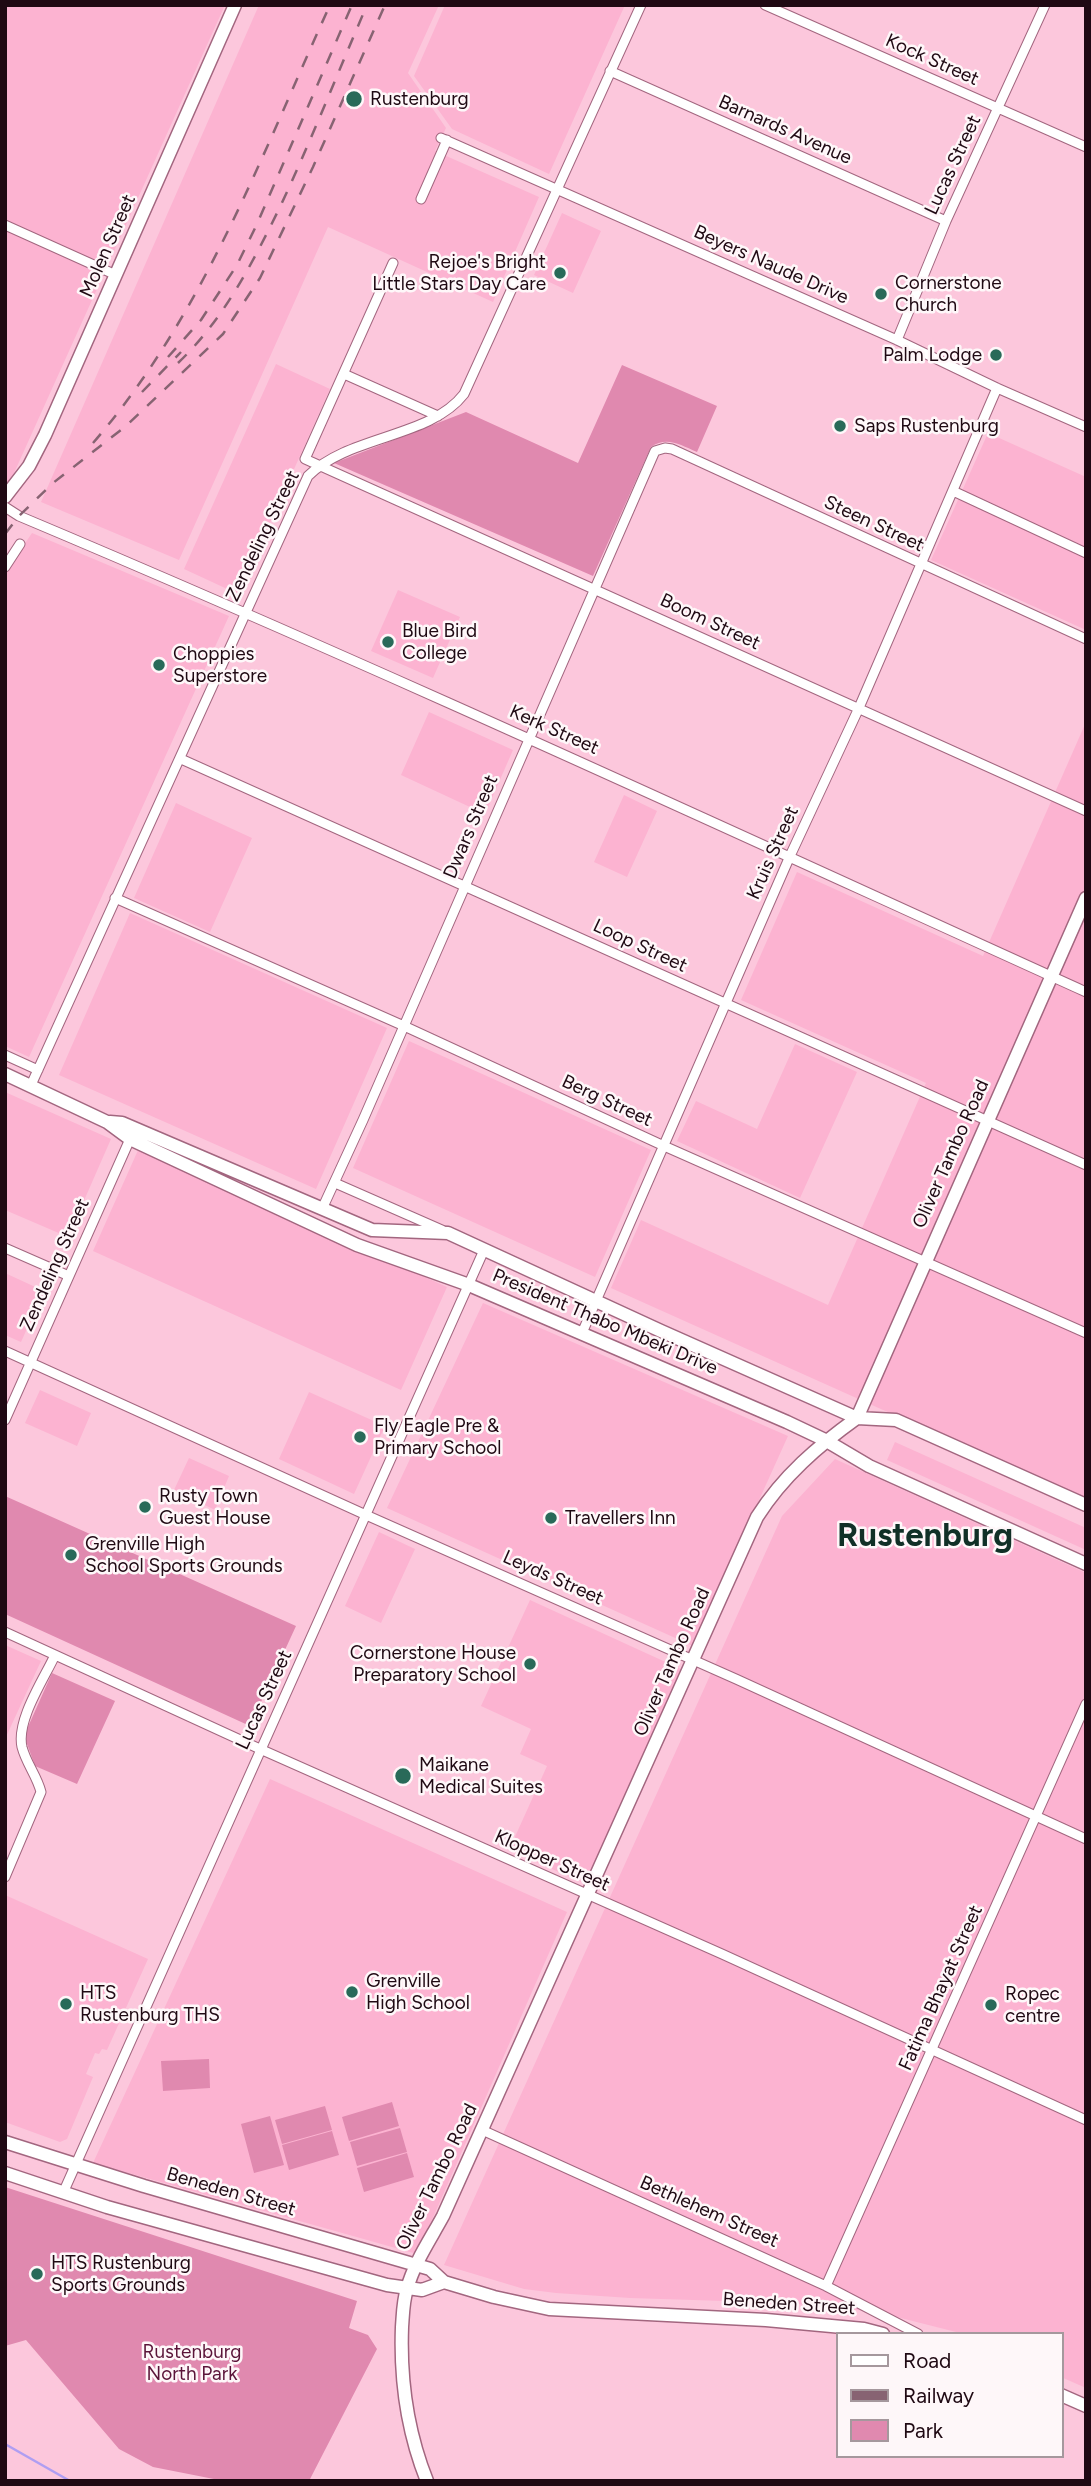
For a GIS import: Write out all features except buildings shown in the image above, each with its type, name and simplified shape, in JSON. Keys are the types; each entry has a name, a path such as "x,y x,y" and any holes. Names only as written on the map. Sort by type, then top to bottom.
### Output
{"main road":[{"name":"Molen Street","path":"5,497 29,466 45,435 235,5"},
{"name":"Oliver Tambo Road","path":"428,2481 414,2440 402,2382 402,2325 407,2289 416,2266 443,2216 757,1517 783,1481 823,1439 857,1418 1086,898"},
{"name":"President Thabo Mbeki Drive","path":"5,1074 107,1122 130,1139 357,1245 469,1285 582,1333 823,1439 869,1466 1086,1564"},
{"name":"President Thabo Mbeki Drive","path":"107,1122 122,1124 372,1230 448,1233 857,1418 896,1420 1086,1505"},
{"name":"Beneden Street","path":"5,2142 430,2269 444,2282 494,2297 549,2309 779,2321 875,2332"},
{"name":"Beneden Street","path":"5,2173 209,2236 407,2289 422,2290 444,2282"},
{"path":"1063,2396 1086,2406"}],"street":[{"name":"Zendeling Street","path":"31,1085 308,476 319,465 344,452 438,416 454,407 464,394 641,5"},
{"name":"Kock Street","path":"765,5 1086,147"},
{"name":"Lucas Street","path":"897,340 946,221 1045,5"},
{"name":"Barnards Avenue","path":"610,71 946,221"},
{"name":"Beyers Naude Drive","path":"421,199 444,139 1086,427"},
{"path":"5,225 116,275"},
{"path":"319,465 305,459 393,263"},
{"path":"344,374 438,416"},
{"name":"Kruis Street","path":"582,1333 790,856 922,565 997,388"},
{"name":"Steen Street","path":"652,458 655,451 672,449 1086,639"},
{"name":"Dwars Street","path":"323,1209 652,458"},
{"name":"Boom Street","path":"319,465 1086,811"},
{"path":"953,491 1086,553"},
{"name":"Kerk Street","path":"5,507 19,516 246,611 1086,992"},
{"path":"5,567 20,544"},
{"name":"Loop Street","path":"181,759 1086,1165"},
{"name":"Berg Street","path":"115,898 1086,1333"},
{"path":"5,1055 38,1070"},
{"path":"130,1139 144,1133"},
{"name":"Zendeling Street","path":"5,1420 130,1139"},
{"path":"335,1183 448,1233"},
{"path":"5,1248 69,1276"},
{"name":"Lucas Street","path":"63,2193 484,1250"},
{"name":"Leyds Street","path":"5,1351 1086,1839"},
{"name":"Klopper Street","path":"5,1632 1086,2120"},
{"path":"5,1877 41,1793 25,1755 21,1735 32,1703 55,1655"},
{"name":"Fatima Bhayat Street","path":"826,2286 1086,1704"},
{"name":"Bethlehem Street","path":"482,2130 826,2286 914,2332"}],"shaded area":[{"path":"5,5 225,5 5,493"},
{"path":"259,5 439,5 408,73 446,128 435,151 539,197 493,302 328,227 179,560 41,502"},
{"path":"445,5 625,5 549,174 452,129 414,76"},
{"path":"562,213 601,231 573,293 534,275"},
{"path":"276,364 330,389 238,594 184,569"},
{"path":"988,433 1086,477 1086,630 931,560"},
{"path":"32,533 229,616 29,1057 5,1046 5,573"},
{"path":"398,590 460,617 433,678 371,651"},
{"path":"429,712 513,750 485,814 401,775"},
{"path":"1086,722 1086,1501 611,1288 641,1220 828,1305 926,1083 741,1000 797,872 983,956"},
{"path":"624,795 657,811 627,877 594,862"},
{"path":"176,803 252,838 210,932 134,898"},
{"path":"130,913 387,1028 316,1189 59,1075"},
{"path":"409,1041 651,1150 595,1277 353,1168"},
{"path":"795,1044 857,1072 800,1198 677,1141 696,1101 757,1129"},
{"path":"5,1092 111,1139 68,1237 5,1210"},
{"path":"139,1148 447,1287 401,1390 93,1251"},
{"path":"5,1273 44,1291 21,1342 5,1335"},
{"path":"483,1303 788,1436 693,1646 387,1508"},
{"path":"40,1390 91,1413 77,1446 25,1423"},
{"path":"309,1392 385,1426 354,1494 279,1459"},
{"path":"895,1442 1086,1528 1086,1550 887,1460"},
{"path":"189,1458 229,1476 215,1510 174,1490"},
{"path":"835,1459 1086,1573 1086,2388 1063,2378 1063,2332 956,2332 877,2312 788,2303 556,2293 524,2289 444,2265 782,1516"},
{"path":"379,1532 415,1549 381,1623 345,1606"},
{"path":"530,1600 683,1670 586,1884 509,1850 547,1766 520,1754 531,1729 481,1706"},
{"path":"5,1645 41,1661 5,1739"},
{"name":"Grenville High School","path":"270,1779 567,1912 417,2254 93,2163"},
{"name":"HTS Rustenburg THS","path":"5,1895 148,1959 107,2050 102,2049 99,2054 95,2053 86,2074 93,2077 67,2139 60,2142 5,2122"}],"green space":[{"path":"622,365 717,406 697,452 668,442 651,447 593,576 334,463 466,412 578,463"},
{"name":"Grenville High School Sports Grounds","path":"5,1496 296,1626 250,1726 5,1614"},
{"path":"52,1673 115,1701 77,1784 35,1766 26,1741 27,1729"},
{"path":"209,2059 210,2088 163,2091 161,2061"},
{"path":"392,2102 399,2126 349,2141 342,2117"},
{"path":"325,2106 332,2130 282,2144 275,2120"},
{"path":"270,2116 284,2165 254,2173 241,2124"},
{"path":"400,2128 407,2152 357,2166 350,2142"},
{"path":"332,2131 339,2155 289,2170 282,2145"},
{"path":"407,2153 414,2177 364,2192 357,2168"},
{"name":"Rustenburg North Park","path":"5,2187 357,2301 349,2328 368,2335 377,2349 309,2481 224,2481 153,2467 119,2449 26,2340 5,2346"}],"waterway":[{"path":"5,2444 70,2481"}],"railway":[{"path":"93,443 132,394 167,342 198,288 254,176 330,5"},
{"path":"168,357 201,320 237,265 352,5"},
{"path":"178,363 223,309 259,249 303,157 367,5"},
{"path":"5,534 19,516 53,483 126,426 223,334 260,278 385,5"},
{"path":"142,392 181,352"}],"place":[{"name":"Rustenburg","path":"354,99"},
{"name":"Rejoe's Bright Little Stars Day Care","path":"560,273"},
{"name":"Cornerstone Church","path":"881,294"},
{"name":"Palm Lodge","path":"996,355"},
{"name":"Saps Rustenburg","path":"840,426"},
{"name":"Blue Bird College","path":"388,642"},
{"name":"Choppies Superstore","path":"159,665"},
{"name":"Fly Eagle Pre & Primary School","path":"360,1437"},
{"name":"Rusty Town Guest House","path":"145,1507"},
{"name":"Travellers Inn","path":"551,1518"},
{"name":"Grenville High School Sports Grounds","path":"71,1555"},
{"name":"Cornerstone House Preparatory School","path":"530,1664"},
{"name":"Maikane Medical Suites","path":"403,1776"},
{"name":"Grenville High School","path":"352,1992"},
{"name":"HTS Rustenburg THS","path":"66,2004"},
{"name":"Ropec centre","path":"991,2005"},
{"name":"HTS Rustenburg Sports Grounds","path":"37,2274"}],"district":[{"name":"Rustenburg","path":"925,1536"}]}
